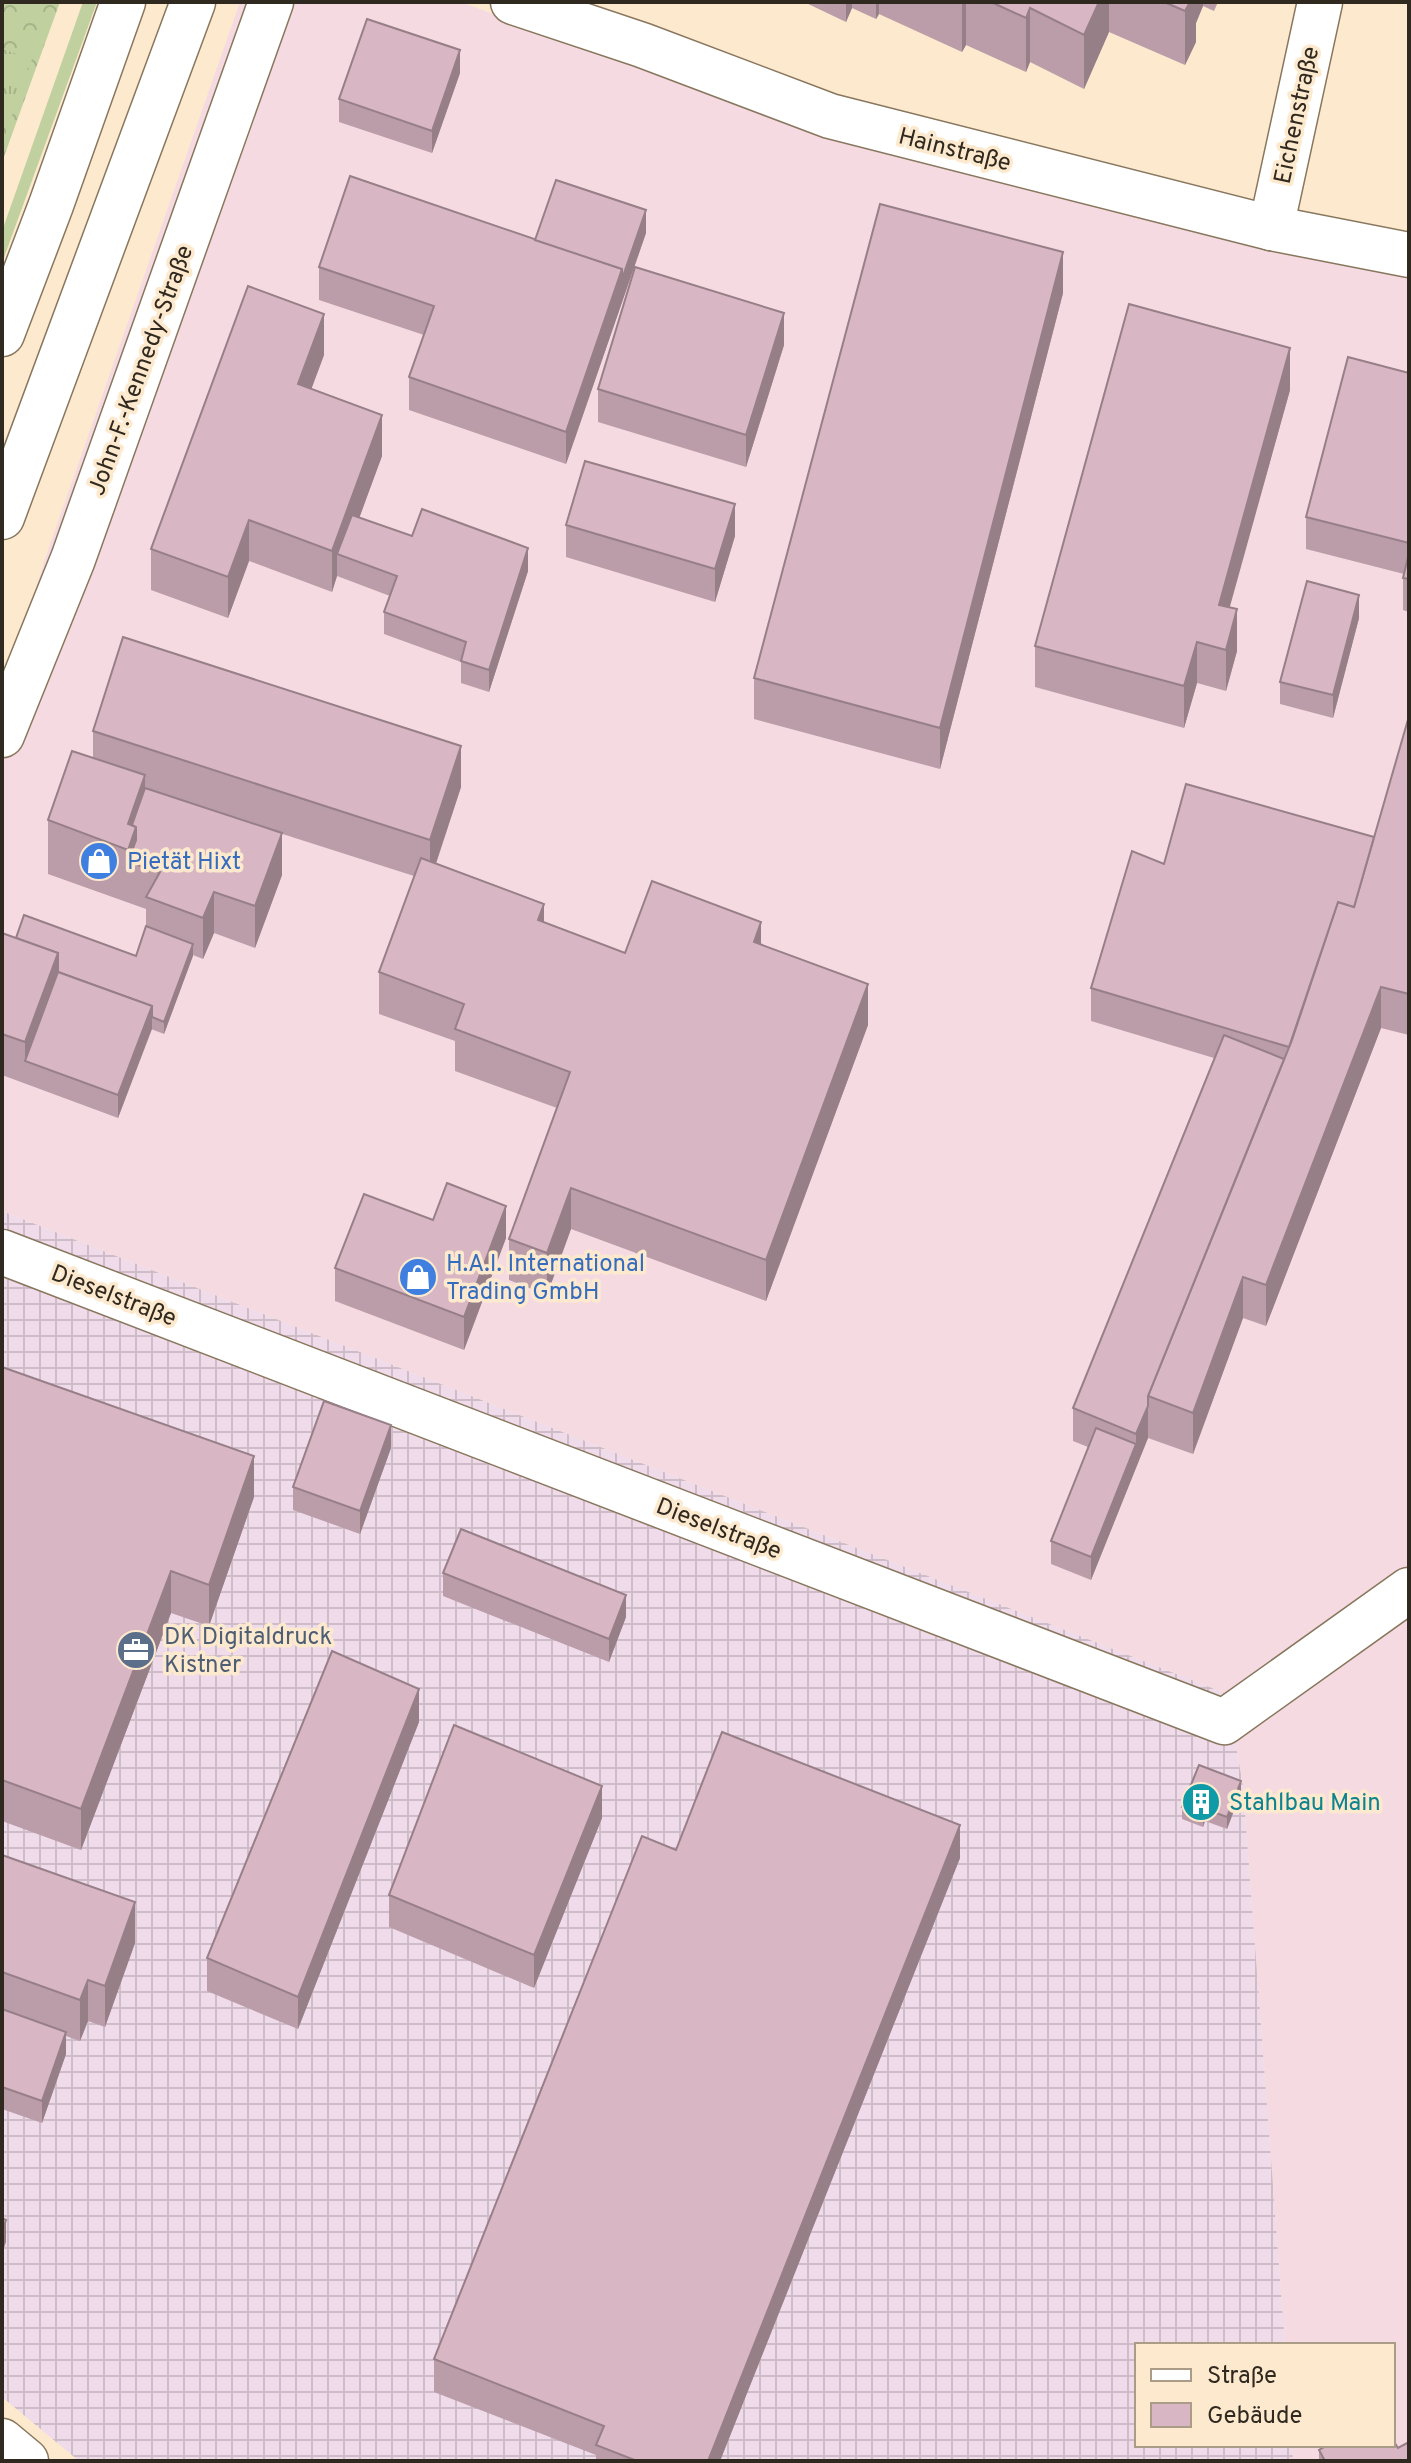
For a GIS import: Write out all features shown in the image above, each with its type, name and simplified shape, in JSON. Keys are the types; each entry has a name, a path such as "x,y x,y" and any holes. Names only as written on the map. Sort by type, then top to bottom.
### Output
{"street":[{"path":"2,334 123,2"},
{"path":"2,517 193,2"},
{"name":"John-F.-Kennedy-Straße","path":"2,735 73,559 271,2"},
{"name":"Hainstraße","path":"513,2 642,45 830,116 1271,228 1409,255"},
{"name":"Eichenstraße","path":"1271,228 1320,2"},
{"name":"Dieselstraße","path":"2,1252 1224,1722 1409,1590"},
{"path":"2,2441 26,2461"}],"shaded area":[{"path":"240,2 461,2 833,140 1409,277 1409,2461 1293,2461 1292,2447 1395,2447 1395,2343 1285,2343 1243,1786 1227,1694 2,1211 2,695 46,556"},
{"path":"2,1211 1227,1694 1243,1786 1285,2343 1135,2343 1135,2447 1292,2447 1293,2461 79,2461 2,2397"}],"green space":[{"path":"2,2 60,2 2,162"},
{"path":"83,2 97,2 2,263 2,231"},
{"path":"2,49 32,59 2,144"}],"building":[{"path":"991,2 1099,2 1084,35 1030,8 1026,18"},
{"path":"1164,2 1190,2 1185,11"},
{"path":"367,19 460,50 432,131 339,99"},
{"path":"350,176 622,269 566,432 409,377 434,306 319,267"},
{"path":"556,180 646,210 622,279 622,269 535,240"},
{"path":"880,204 1063,252 940,728 754,678"},
{"path":"635,267 784,313 746,435 598,389"},
{"path":"248,286 324,314 298,384 382,415 332,551 249,520 228,577 151,549"},
{"path":"1129,304 1290,348 1219,605 1237,609 1226,650 1197,642 1184,686 1035,646"},
{"path":"1348,357 1409,373 1409,543 1306,517"},
{"path":"585,461 735,504 715,569 566,525"},
{"path":"422,509 528,548 489,670 461,661 466,642 384,612 397,576 337,554 352,515 412,536"},
{"path":"1409,553 1409,579 1403,578"},
{"path":"1307,581 1359,595 1333,695 1280,682"},
{"path":"123,637 461,746 430,840 93,731"},
{"path":"1409,716 1409,994 1381,987 1266,1285 1243,1277 1193,1413 1148,1396 1292,1040 1338,902 1354,907"},
{"path":"72,751 145,775 128,824 136,827 128,850 48,820"},
{"path":"1186,784 1374,837 1354,907 1338,902 1289,1047 1091,988 1132,851 1164,864"},
{"path":"145,788 282,833 255,906 214,892 203,918 146,897 160,872 128,862 136,840 136,827 132,825"},
{"path":"421,858 544,904 538,920 625,953 652,881 761,922 754,942 868,984 766,1260 571,1188 547,1253 509,1239 570,1072 455,1029 464,1004 379,972"},
{"path":"24,915 136,956 146,926 193,944 164,1022 152,1017 152,1006 58,972 58,953 16,938"},
{"path":"2,933 58,953 25,1042 2,1034"},
{"path":"58,972 152,1006 118,1095 25,1061"},
{"path":"1224,1035 1284,1059 1148,1396 1148,1406 1136,1434 1073,1408"},
{"name":"H.A.I. International Trading GmbH","path":"447,1183 506,1206 464,1317 335,1268 364,1194 433,1220"},
{"path":"2,1367 254,1456 209,1585 171,1571 81,1809 2,1780"},
{"path":"324,1401 391,1425 360,1511 293,1487"},
{"path":"1096,1428 1136,1444 1091,1557 1051,1541"},
{"path":"461,1529 626,1595 609,1639 443,1573"},
{"path":"332,1651 419,1689 298,1997 207,1958"},
{"path":"454,1725 602,1786 534,1955 389,1895"},
{"path":"722,1732 960,1825 708,2461 637,2461 596,2445 604,2426 434,2359 642,1836 676,1850"},
{"path":"1199,1765 1241,1781 1227,1817 1205,1809 1203,1815 1182,1807"},
{"path":"2,1855 135,1902 105,1986 88,1980 80,2000 2,1972"},
{"path":"2,2009 66,2032 42,2101 2,2087"},
{"path":"1409,2442 1409,2461 1325,2461 1319,2450 1324,2447 1395,2447 1395,2443 1398,2448"}],"place":[{"name":"Pietät Hixt","path":"99,861"},
{"name":"H.A.I. International Trading GmbH","path":"418,1277"},
{"name":"DK Digitaldruck Kistner","path":"136,1650"},
{"name":"Stahlbau Main","path":"1201,1802"}]}
